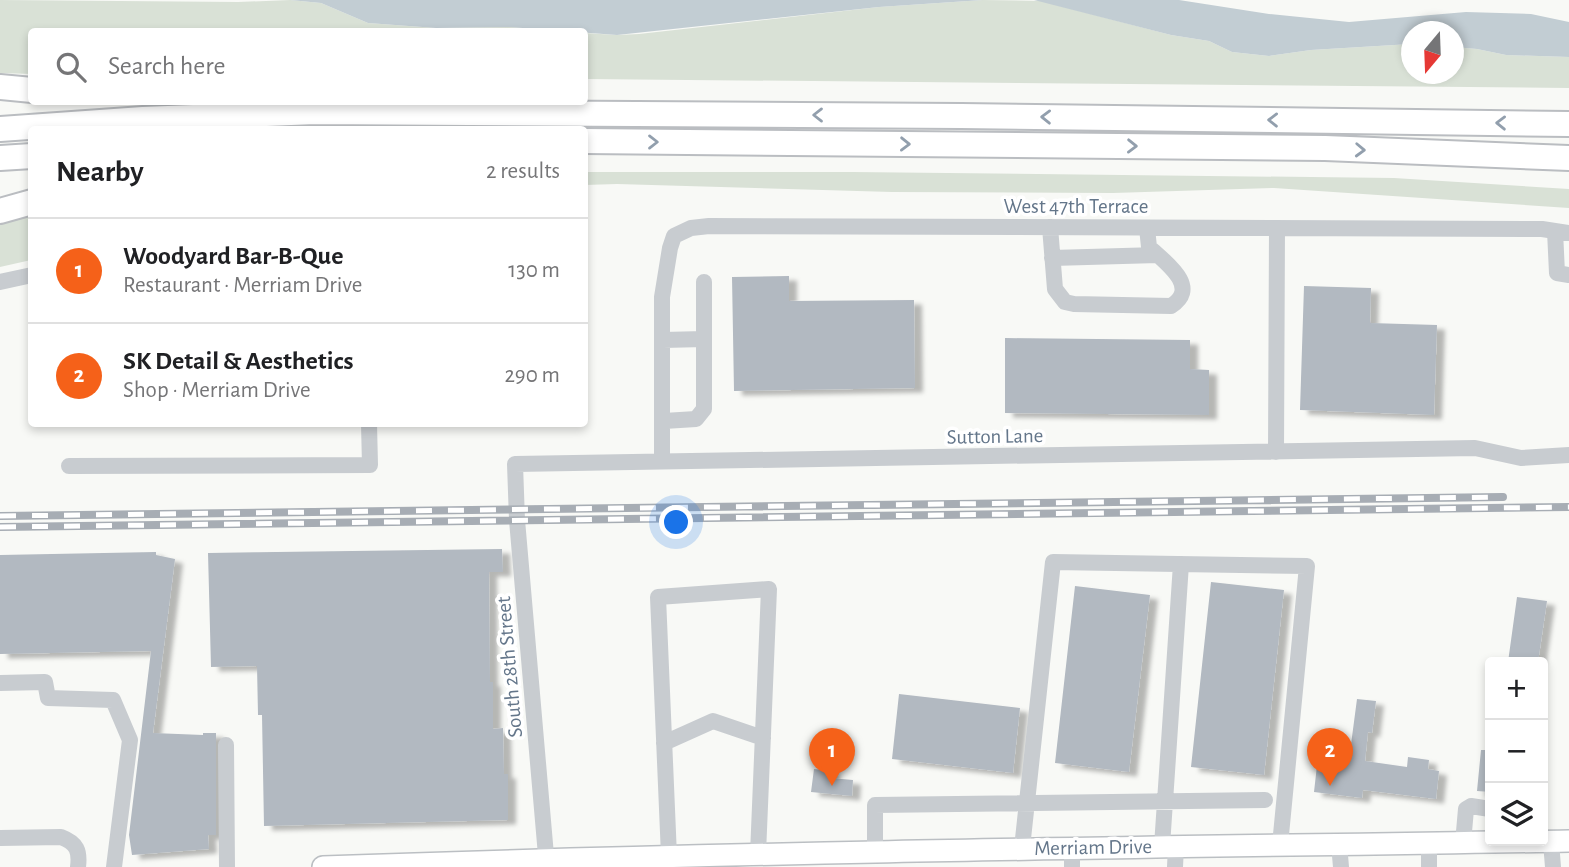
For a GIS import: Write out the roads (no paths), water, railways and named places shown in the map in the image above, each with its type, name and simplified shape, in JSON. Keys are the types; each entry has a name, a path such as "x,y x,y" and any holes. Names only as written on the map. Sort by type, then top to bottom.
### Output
{"highway":[{"path":"0,88 28,90"},
{"path":"219,105 315,112"},
{"path":"43,126 315,112 1569,124"},
{"path":"0,129 28,127"},
{"path":"588,141 1325,148 1569,158"},
{"path":"0,158 28,156"},
{"path":"0,211 28,203"}],"main road":[{"name":"Merriam Drive","path":"323,867 1023,848 1072,857 1280,845 1549,841"}],"street":[{"name":"West 47th Terrace","path":"663,340 662,297 674,236 709,226 1555,231"},
{"path":"1050,227 1055,289 1065,302 1171,306 1178,302 1183,293 1182,282 1176,271 1149,247 1147,228"},
{"path":"1276,452 1278,228"},
{"path":"1555,231 1557,273 1569,275"},
{"path":"1052,258 1158,256"},
{"path":"0,282 28,276"},
{"path":"664,421 696,419 704,409 704,282"},
{"path":"662,460 663,340 704,339"},
{"path":"69,466 370,465 369,427"},
{"name":"Sutton Lane","path":"515,464 1475,448 1521,458 1569,455"},
{"name":"South 28th Street","path":"515,464 517,520 547,863"},
{"path":"1023,848 1053,562 1307,566 1280,845"},
{"path":"1171,853 1165,802 1181,564"},
{"path":"669,856 658,597 769,589 758,854"},
{"path":"0,683 45,682 48,698 113,700 130,740 114,867"},
{"path":"664,743 713,720 763,738"},
{"path":"226,745 227,867"},
{"path":"875,852 875,805 1265,800"},
{"path":"1463,843 1466,809 1471,806 1485,807"},
{"path":"0,838 61,837 77,847 78,867"},
{"path":"1549,841 1553,867"},
{"path":"1429,843 1429,867"},
{"path":"1339,844 1340,867"}],"railway":[{"path":"0,516 1503,497"},
{"path":"0,527 1569,507"}],"place":[{"name":"Woodyard Bar-B-Que","path":"832,786"},
{"name":"SK Detail & Aesthetics","path":"1330,786"}]}
